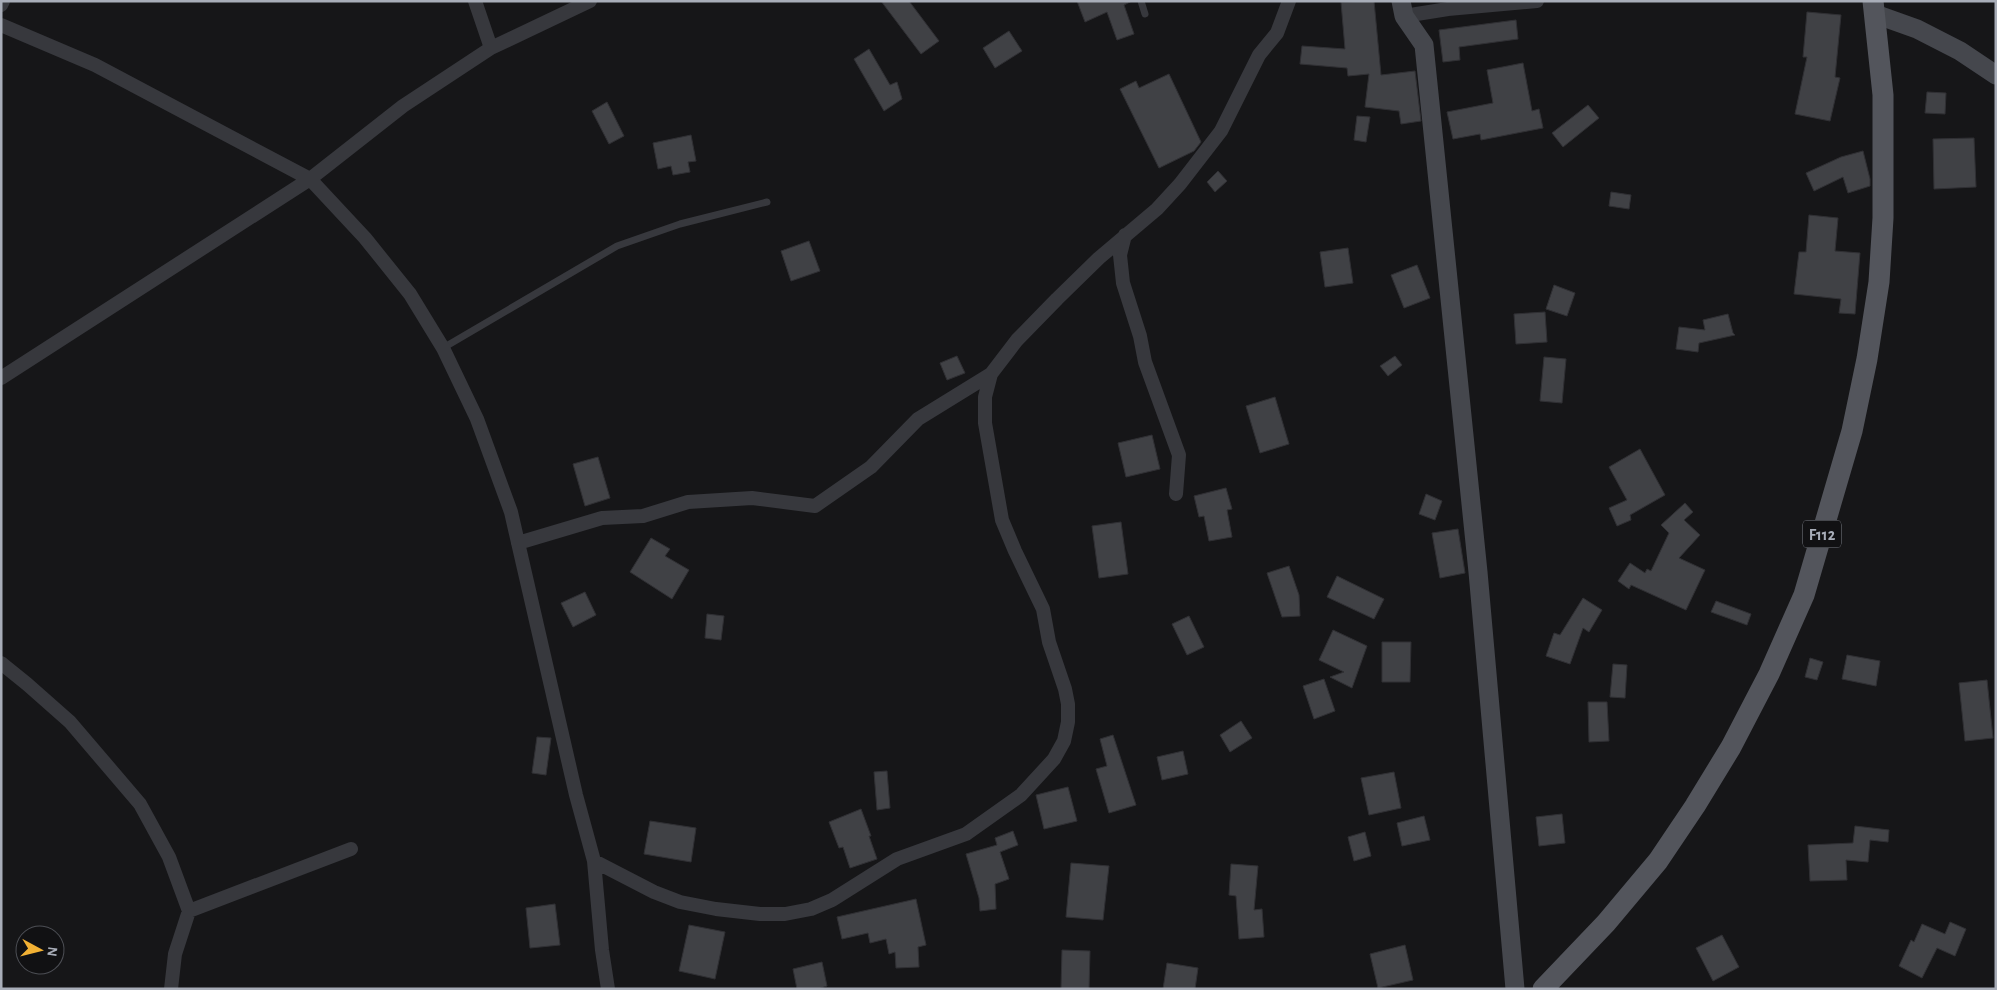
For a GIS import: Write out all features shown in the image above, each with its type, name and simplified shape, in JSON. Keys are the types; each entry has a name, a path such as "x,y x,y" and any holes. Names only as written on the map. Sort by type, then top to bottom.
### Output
{"main road":[{"name":"F112","path":"1543,989 1606,922 1658,861 1695,806 1732,747 1770,674 1804,595 1852,431 1867,359 1879,282 1882,218 1883,95 1874,8"}],"street":[{"path":"1,5 3,1"},
{"path":"475,1 491,48"},
{"path":"1,378 310,179 403,106 491,48 573,5 590,1"},
{"path":"518,543 602,518 643,516 688,502 752,498 815,506 871,468 918,419 991,374 1018,340 1057,299 1125,235 1156,209 1180,184 1221,131 1260,55 1277,33 1289,1"},
{"path":"1403,8 1448,10 1537,1"},
{"path":"1403,8 1424,45 1478,572 1515,989"},
{"path":"1874,8 1960,51 1996,75"},
{"path":"1,25 95,64 310,179 365,238 410,294 443,348 477,419 511,512 576,795 594,860 602,950 608,989"},
{"path":"1125,235 1120,255 1123,283 1140,336 1145,362 1179,455 1176,494"},
{"path":"594,860 654,892 680,902 716,909 760,914 785,914 811,909 832,900 897,859 966,834 1021,795 1054,759 1064,741 1068,722 1068,704 1065,689 1049,642 1043,609 1002,520 986,422 985,397 991,374"},
{"path":"1,663 28,684 70,722 140,804 169,857 188,911 175,954 171,989"},
{"path":"188,911 352,849"}],"lane":[{"path":"1142,1 1146,14"},
{"path":"443,348 617,246 680,224 766,202"}],"building":[{"path":"881,1 909,1 939,41 921,54"},
{"path":"1077,1 1132,1 1124,5 1134,34 1117,40 1107,12 1085,22"},
{"path":"1374,1 1381,75 1415,71 1421,121 1401,124 1399,111 1365,107 1369,74 1348,76 1347,68 1300,64 1302,46 1345,49 1341,2"},
{"path":"1807,12 1841,15 1835,77 1840,78 1830,121 1795,114 1807,57 1803,57"},
{"path":"1516,20 1518,39 1459,47 1460,60 1443,62 1439,30"},
{"path":"1009,31 1022,51 995,68 983,48"},
{"path":"869,49 890,85 897,82 902,99 884,111 854,59"},
{"path":"1523,63 1532,111 1539,109 1543,128 1481,140 1480,134 1453,139 1447,112 1493,103 1487,70"},
{"path":"1169,74 1201,142 1194,151 1159,168 1120,89 1136,81 1139,88"},
{"path":"1927,92 1946,93 1945,114 1925,113"},
{"path":"607,102 624,136 609,144 592,111"},
{"path":"1588,105 1599,118 1563,147 1552,133"},
{"path":"1357,116 1370,117 1366,142 1354,140"},
{"path":"691,135 696,161 688,162 690,172 673,175 671,166 658,169 653,143"},
{"path":"1974,138 1976,187 1934,189 1933,139"},
{"path":"1863,151 1870,186 1848,193 1843,177 1814,191 1806,173 1841,157"},
{"path":"1218,171 1227,181 1215,192 1207,182"},
{"path":"1611,192 1631,195 1629,209 1609,206"},
{"path":"1809,215 1838,218 1835,251 1860,253 1855,314 1839,313 1841,299 1794,294 1799,252 1806,252"},
{"path":"809,241 820,271 791,281 781,251"},
{"path":"1348,248 1353,283 1325,287 1320,252"},
{"path":"1417,265 1430,298 1404,308 1391,275"},
{"path":"1554,285 1575,293 1567,316 1546,309"},
{"path":"1545,312 1547,342 1516,344 1514,314"},
{"path":"1728,314 1735,335 1699,343 1698,352 1676,349 1679,327 1705,330 1703,320"},
{"path":"957,356 965,373 947,380 940,363"},
{"path":"1395,356 1402,365 1388,376 1380,366"},
{"path":"1544,357 1566,359 1562,403 1540,401"},
{"path":"1275,397 1289,444 1260,453 1246,406"},
{"path":"1152,435 1160,469 1126,477 1118,443"},
{"path":"1640,449 1665,495 1630,515 1631,520 1617,526 1609,508 1627,500 1609,467"},
{"path":"598,457 610,498 585,506 573,464"},
{"path":"1226,488 1232,509 1227,510 1232,537 1209,541 1204,516 1199,517 1194,496"},
{"path":"1426,494 1442,501 1435,520 1419,514"},
{"path":"1685,503 1693,512 1684,520 1700,535 1679,558 1705,570 1686,610 1631,585 1629,589 1618,581 1630,563 1645,573 1647,569 1651,571 1669,533 1661,525"},
{"path":"1121,522 1128,574 1099,578 1092,526"},
{"path":"1458,529 1465,573 1440,578 1432,533"},
{"path":"651,538 670,549 665,556 689,570 672,599 630,572"},
{"path":"1289,566 1299,595 1300,616 1282,617 1267,573"},
{"path":"1337,576 1384,599 1374,619 1327,597"},
{"path":"585,592 596,615 573,627 561,603"},
{"path":"1583,598 1602,610 1589,632 1583,628 1570,664 1546,656 1554,633 1560,635"},
{"path":"1716,601 1751,614 1747,625 1711,612"},
{"path":"707,614 724,616 721,640 705,638"},
{"path":"1189,616 1204,647 1187,655 1172,624"},
{"path":"1333,630 1367,646 1352,688 1330,677 1344,672 1319,660"},
{"path":"1382,642 1411,642 1410,682 1382,682"},
{"path":"1847,655 1880,661 1876,686 1842,679"},
{"path":"1810,658 1823,662 1817,680 1805,677"},
{"path":"1613,664 1627,665 1625,698 1610,697"},
{"path":"1324,679 1335,711 1314,719 1303,686"},
{"path":"1987,680 1993,738 1965,741 1959,683"},
{"path":"1588,702 1607,702 1609,741 1589,742"},
{"path":"1241,721 1252,738 1230,752 1220,735"},
{"path":"1113,735 1136,805 1109,813 1096,769 1107,766 1100,739"},
{"path":"537,737 551,738 546,775 532,773"},
{"path":"1183,751 1188,774 1162,780 1157,757"},
{"path":"887,771 890,808 877,810 874,772"},
{"path":"1394,772 1401,808 1369,815 1361,778"},
{"path":"1068,787 1077,821 1044,829 1036,795"},
{"path":"861,809 877,859 850,868 843,847 839,848 829,822"},
{"path":"1562,814 1565,843 1539,846 1536,817"},
{"path":"1424,816 1430,840 1402,846 1397,823"},
{"path":"650,821 696,828 691,862 644,854"},
{"path":"1855,826 1889,830 1888,842 1870,840 1868,862 1846,860 1847,880 1810,881 1808,845 1853,843"},
{"path":"1013,831 1018,845 1000,852 1009,879 995,884 996,909 980,911 979,898 966,854 997,845 995,838"},
{"path":"1365,832 1371,856 1354,861 1348,837"},
{"path":"1071,863 1109,866 1103,920 1066,917"},
{"path":"1231,864 1258,866 1254,910 1262,909 1264,937 1239,939 1236,896 1229,895"},
{"path":"916,899 926,945 918,947 919,967 896,968 895,952 889,954 886,939 870,943 868,933 842,939 837,917"},
{"path":"555,904 560,945 530,948 526,908"},
{"path":"1950,922 1966,929 1955,956 1937,948 1922,978 1899,966 1911,940 1914,942 1922,924 1945,934"},
{"path":"689,925 725,932 715,979 679,971"},
{"path":"1722,935 1739,967 1713,981 1696,948"},
{"path":"1405,945 1413,980 1378,988 1370,954"},
{"path":"1062,950 1090,951 1089,989 1061,989"},
{"path":"822,962 827,986 818,989 797,989 793,969"},
{"path":"1167,963 1198,968 1195,989 1163,989"}]}
